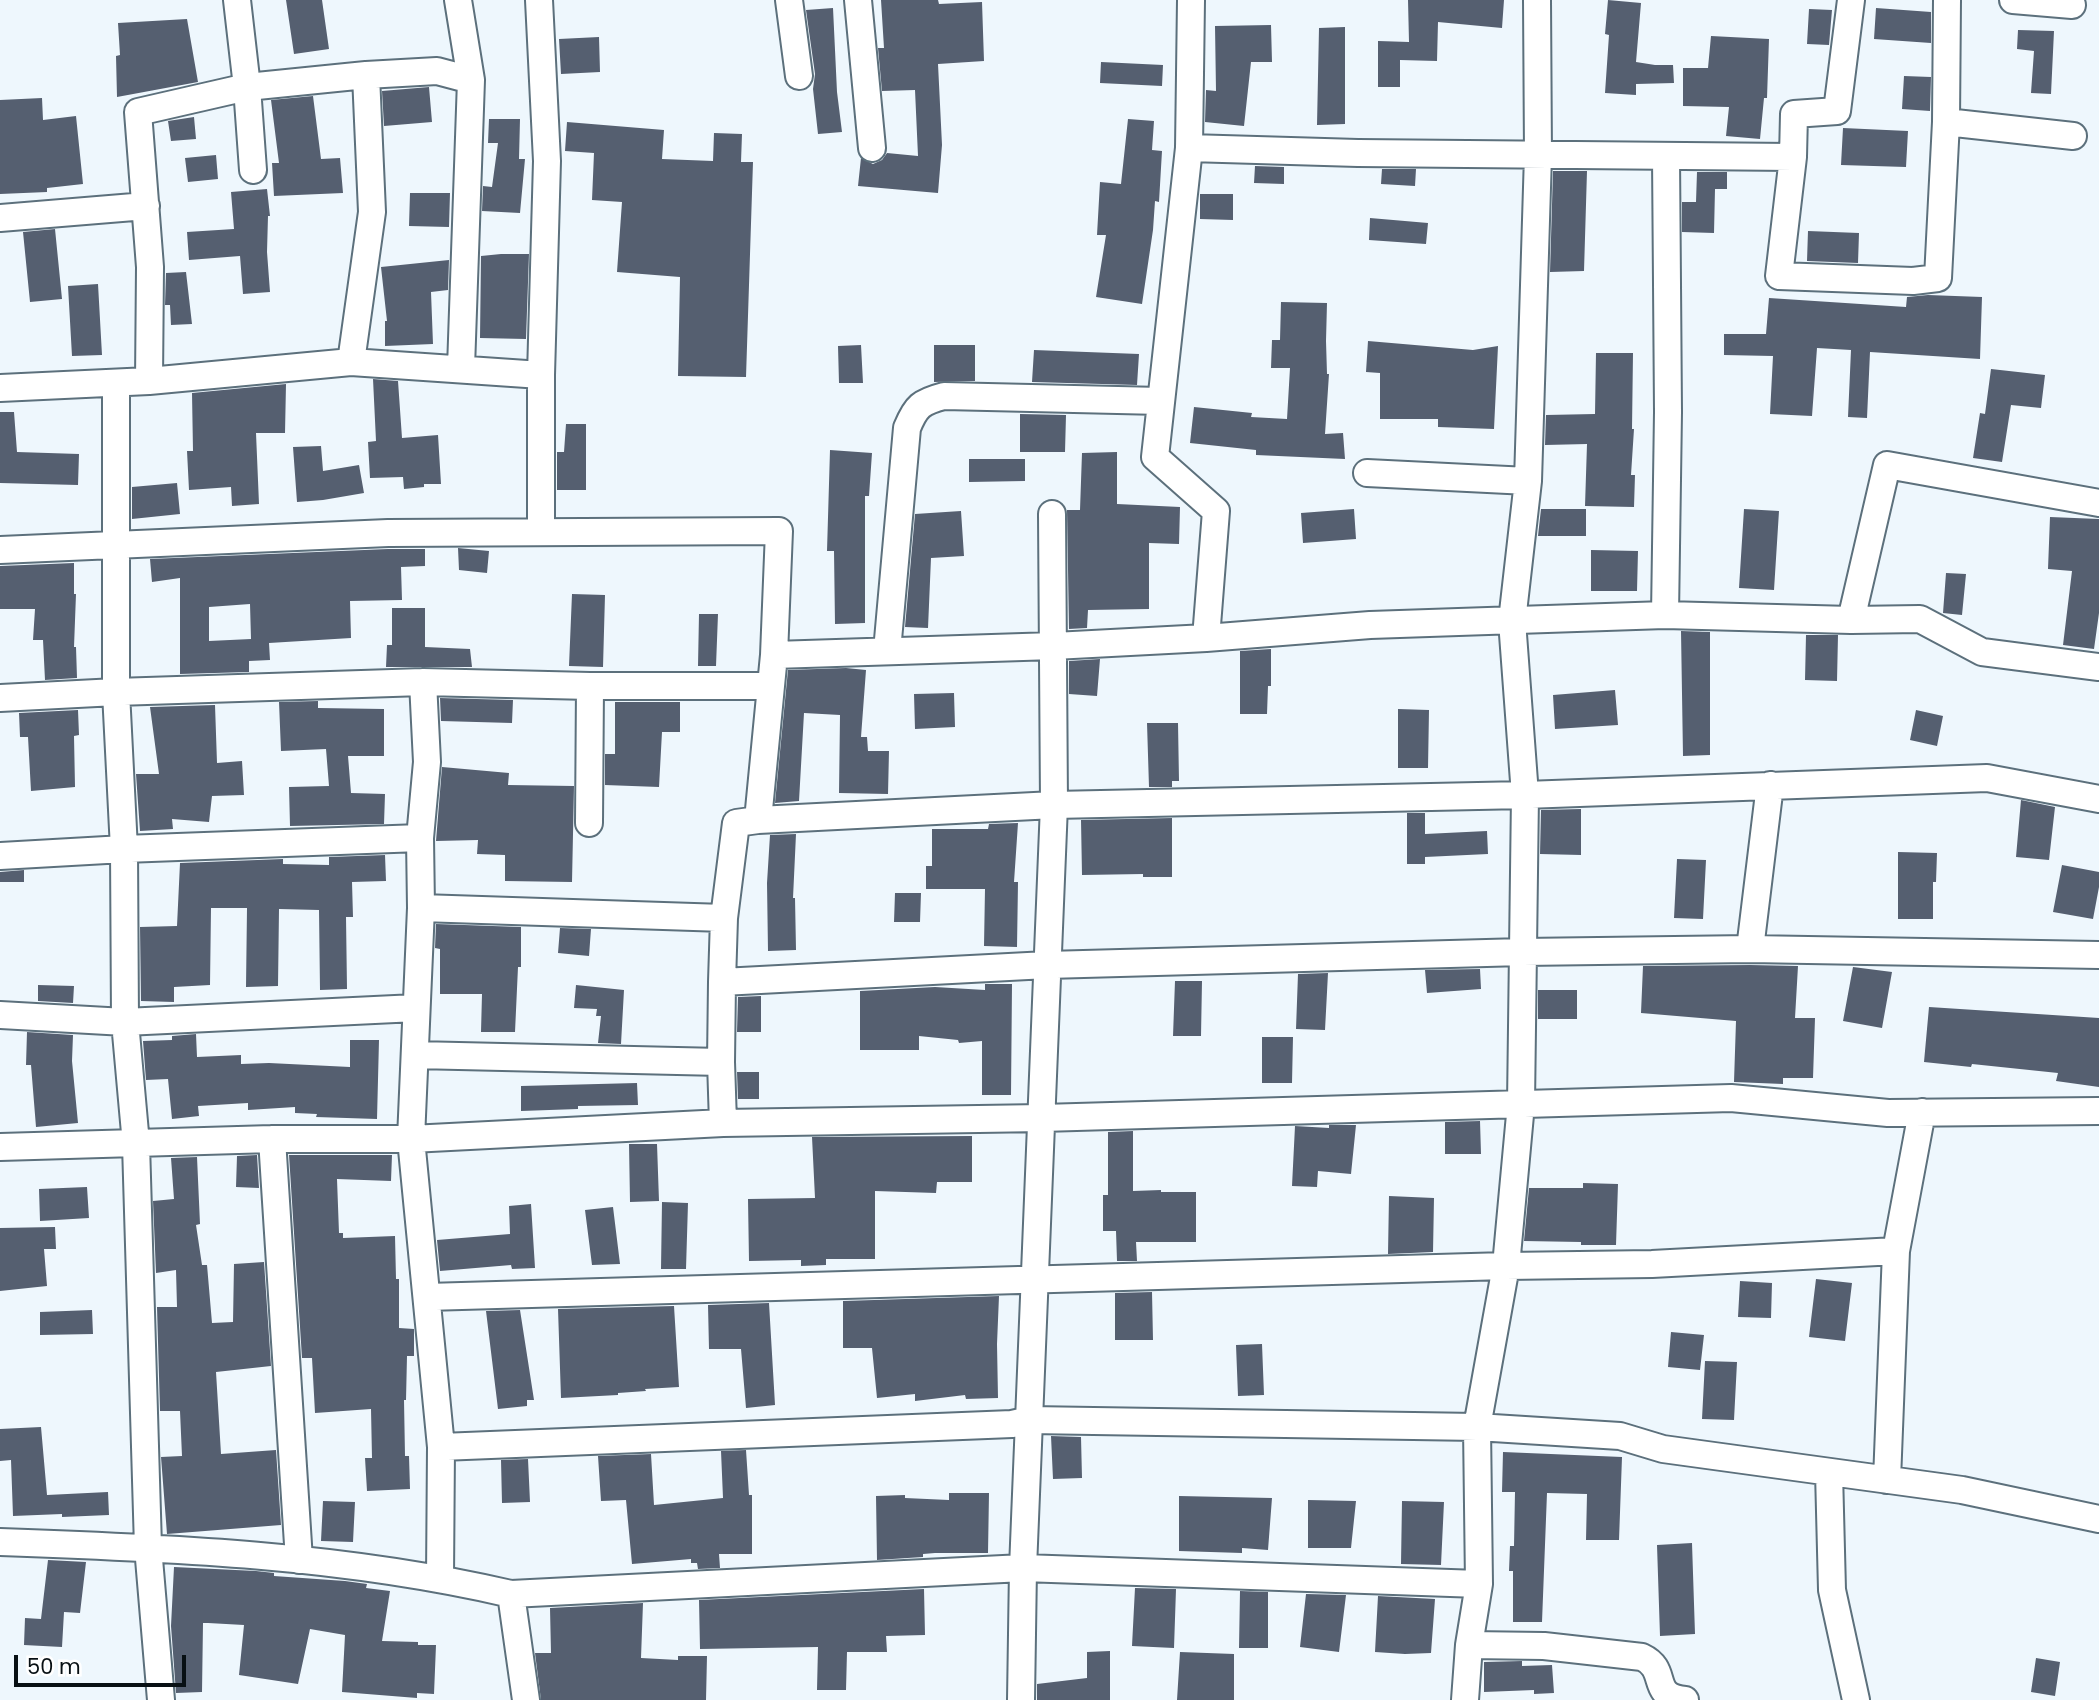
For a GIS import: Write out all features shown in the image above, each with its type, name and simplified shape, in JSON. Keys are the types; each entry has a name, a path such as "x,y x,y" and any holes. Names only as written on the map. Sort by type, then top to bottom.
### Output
{"street":[{"path":"237,0 253,170"},
{"path":"458,0 471,80 461,368"},
{"path":"539,0 547,161 541,375 541,532"},
{"path":"789,0 799,76"},
{"path":"858,0 872,148"},
{"path":"1191,0 1189,148 1155,457 1216,511 1206,638"},
{"path":"1465,1700 1469,1645 1479,1584 1477,1427 1506,1266 1521,1104 1525,795 1512,621 1528,481 1538,155 1538,0"},
{"path":"1851,0 1837,111 1794,114 1793,157 1779,276 1913,281 1938,278 1946,122 1947,0"},
{"path":"2013,0 2072,5"},
{"path":"149,381 150,267 138,112 247,87 366,75 437,71 471,80"},
{"path":"351,362 372,212 366,75"},
{"path":"1946,122 2073,136"},
{"path":"1189,148 1358,153 1793,157"},
{"path":"1665,615 1668,412 1666,156"},
{"path":"0,218 146,206"},
{"path":"0,388 149,381 351,362 541,375"},
{"path":"116,383 116,692 124,849 125,1022 136,1144 148,1547 161,1700"},
{"path":"887,652 907,428 914,411 927,401 944,396 1161,401"},
{"path":"1851,620 1887,465 2099,503"},
{"path":"1367,473 1528,481"},
{"path":"1021,1700 1023,1568 1054,805 1052,514"},
{"path":"0,550 388,533 779,531 774,655 758,820"},
{"path":"774,655 1054,646 1370,625 1665,615 1920,619 1982,652 2099,667"},
{"path":"0,698 423,682 771,686"},
{"path":"423,682 428,762 420,838 421,908 411,1139 441,1447 440,1578"},
{"path":"590,686 590,822"},
{"path":"723,1123 721,1062 724,918 736,823 1054,805 1525,795 1987,778 2099,799"},
{"path":"1750,949 1770,785"},
{"path":"0,856 420,838"},
{"path":"421,908 724,918"},
{"path":"722,982 1046,965 1523,952 1750,949 2099,955"},
{"path":"0,1015 125,1022 416,1008"},
{"path":"415,1055 721,1062"},
{"path":"0,1147 272,1139 411,1139 723,1123 1042,1118 1731,1098 1888,1113 2099,1111"},
{"path":"1886,1480 1896,1251 1923,1112"},
{"path":"272,1139 299,1560"},
{"path":"427,1297 1653,1264 1896,1251"},
{"path":"441,1447 1012,1424 1030,1420 1477,1427 1620,1436 1662,1449 1962,1490 2099,1519"},
{"path":"1829,1472 1832,1590 1856,1700"},
{"path":"0,1542 148,1547 299,1560 440,1578 511,1594 1023,1568 1479,1584"},
{"path":"511,1594 526,1700"},
{"path":"1469,1645 1568,1648 1642,1657 1652,1662 1662,1689 1668,1696 1685,1700"}],"building":[{"path":"286,0 322,0 329,49 294,54"},
{"path":"881,0 938,0 939,4 982,2 984,61 938,64 942,145 938,193 858,186 861,158 873,164 882,160 887,153 918,156 915,90 882,91 878,48 884,48"},
{"path":"1408,0 1504,0 1502,28 1438,22 1437,61 1400,60 1400,87 1378,87 1378,41 1409,42"},
{"path":"1608,0 1641,3 1636,62 1673,65 1674,83 1636,84 1636,95 1605,93 1609,35 1605,34"},
{"path":"833,8 842,132 818,134 813,89 815,74 806,10"},
{"path":"1876,8 1931,12 1931,43 1874,39"},
{"path":"1809,9 1832,10 1829,45 1807,44"},
{"path":"187,19 198,82 117,97 116,56 120,55 118,23"},
{"path":"1271,25 1272,62 1251,62 1244,126 1205,122 1206,90 1216,91 1215,26"},
{"path":"1345,27 1345,124 1317,125 1319,28"},
{"path":"2018,30 2054,31 2051,94 2031,93 2034,51 2017,49"},
{"path":"1711,36 1769,39 1767,98 1764,98 1760,139 1726,136 1729,107 1683,106 1683,68 1708,68"},
{"path":"599,37 600,72 561,74 559,39"},
{"path":"1101,62 1163,65 1162,86 1100,83"},
{"path":"1904,76 1931,77 1930,111 1902,109"},
{"path":"429,87 432,122 384,126 382,91"},
{"path":"313,96 321,159 340,158 343,193 274,196 272,163 279,163 271,100"},
{"path":"42,98 43,120 76,116 83,184 47,188 47,192 0,194 0,100"},
{"path":"194,117 196,139 171,141 168,121"},
{"path":"489,119 520,119 519,159 525,159 520,213 482,211 483,186 492,187 498,143 488,143"},
{"path":"1128,119 1154,121 1152,150 1162,151 1159,202 1155,201 1142,304 1096,297 1106,235 1097,235 1100,182 1121,184"},
{"path":"567,122 664,130 662,159 713,161 714,133 742,134 741,162 753,162 746,377 678,376 680,277 617,272 622,202 592,200 594,153 565,151"},
{"path":"1843,128 1908,131 1906,167 1841,165"},
{"path":"216,155 218,179 188,182 185,158"},
{"path":"1255,166 1284,167 1284,184 1254,183"},
{"path":"1382,169 1416,169 1415,186 1381,184"},
{"path":"1553,171 1587,171 1584,271 1550,272"},
{"path":"1697,172 1727,172 1727,189 1715,189 1714,233 1682,232 1682,202 1696,202"},
{"path":"267,189 270,216 267,252 270,292 243,294 240,256 189,260 187,232 234,229 231,192"},
{"path":"410,193 450,193 449,227 409,226"},
{"path":"1200,194 1233,194 1233,220 1200,219"},
{"path":"1370,218 1428,223 1426,244 1369,240"},
{"path":"55,229 62,299 30,302 23,232"},
{"path":"1808,231 1859,233 1858,263 1807,261"},
{"path":"529,254 526,339 480,338 481,256"},
{"path":"449,260 448,290 431,292 433,344 385,346 387,321 381,267"},
{"path":"186,272 192,324 171,325 170,305 165,305 166,273"},
{"path":"98,284 102,355 72,356 68,286"},
{"path":"1907,297 1982,297 1980,359 1870,352 1867,418 1848,417 1851,350 1817,348 1812,416 1770,414 1773,356 1724,355 1724,334 1766,334 1769,298 1906,307"},
{"path":"1281,302 1327,303 1329,374 1325,434 1343,433 1345,459 1256,455 1256,450 1190,443 1194,407 1252,413 1251,417 1287,419 1290,368 1271,368 1272,340 1280,340"},
{"path":"1368,341 1473,350 1498,346 1494,429 1438,427 1438,419 1380,419 1380,373 1366,372"},
{"path":"861,345 863,383 839,383 838,346"},
{"path":"934,345 975,345 975,381 934,382"},
{"path":"1034,350 1139,354 1137,385 1032,382"},
{"path":"1596,353 1633,353 1634,429 1631,475 1635,475 1634,507 1585,506 1587,444 1545,445 1546,415 1595,414"},
{"path":"1991,369 2045,375 2041,408 2011,405 2002,462 1973,458 1980,413 1985,414"},
{"path":"373,379 398,381 402,438 438,435 441,484 424,484 424,487 404,489 403,477 370,478 368,442 376,441"},
{"path":"286,384 285,433 256,433 259,504 232,506 231,487 189,490 187,451 193,451 192,393"},
{"path":"0,412 14,412 17,452 79,454 78,485 0,483"},
{"path":"1020,414 1066,415 1065,452 1020,452"},
{"path":"566,424 586,424 586,490 557,490 557,452 564,452"},
{"path":"321,446 323,471 359,465 364,493 297,502 293,447"},
{"path":"830,450 872,453 869,496 865,496 865,623 835,624 834,551 827,551"},
{"path":"1117,452 1117,504 1180,507 1179,544 1149,543 1149,609 1088,610 1087,628 1069,629 1067,510 1080,510 1082,453"},
{"path":"969,459 1025,459 1025,481 969,482"},
{"path":"177,483 180,514 132,519 132,487"},
{"path":"1354,509 1356,539 1303,543 1301,513"},
{"path":"1541,509 1586,509 1586,536 1538,536"},
{"path":"1744,509 1779,511 1774,590 1739,588"},
{"path":"961,511 964,556 931,558 928,628 905,627 915,514"},
{"path":"2050,517 2099,519 2099,613 2094,649 2063,645 2072,571 2048,569"},
{"path":"458,548 489,551 487,573 459,570"},
{"path":"425,549 425,566 401,567 402,600 350,601 351,638 269,643 270,660 249,661 249,672 180,674 180,578 152,582 150,559","holes":["250,604 251,639 209,641 209,607"]},
{"path":"1591,550 1638,551 1637,591 1591,591"},
{"path":"74,563 74,647 77,678 45,680 43,640 33,640 35,609 0,609 0,566"},
{"path":"1946,573 1966,574 1962,615 1943,613"},
{"path":"572,594 605,595 603,667 569,666"},
{"path":"392,608 425,608 425,647 470,649 472,667 386,667 387,645 392,645"},
{"path":"699,614 718,614 716,666 698,666"},
{"path":"1681,631 1710,632 1710,755 1683,756"},
{"path":"1806,635 1838,635 1837,681 1805,680"},
{"path":"1271,649 1271,686 1268,686 1267,714 1240,714 1240,651"},
{"path":"1100,659 1097,696 1069,694 1069,661"},
{"path":"788,670 866,670 861,737 867,737 868,751 889,751 888,794 839,793 840,715 804,713 799,801 775,803"},
{"path":"1615,690 1618,725 1555,729 1553,695"},
{"path":"954,693 955,727 915,729 914,694"},
{"path":"440,698 513,700 512,723 441,721"},
{"path":"318,701 318,708 384,709 384,756 348,756 351,793 385,794 384,824 290,826 289,787 329,786 326,749 281,751 279,702"},
{"path":"615,702 680,702 680,732 662,732 659,787 605,785 605,754 615,754"},
{"path":"215,705 217,763 242,761 244,795 212,796 209,822 172,819 173,829 140,831 136,774 159,774 150,707"},
{"path":"1398,709 1429,710 1428,768 1398,768"},
{"path":"78,710 79,735 74,736 75,787 31,791 28,737 20,737 19,713"},
{"path":"1916,710 1943,716 1937,746 1910,740"},
{"path":"1147,723 1178,723 1179,781 1172,781 1172,787 1149,787"},
{"path":"442,767 509,773 508,785 574,786 572,882 505,881 505,855 477,854 478,840 436,841"},
{"path":"2021,800 2055,807 2049,860 2016,857"},
{"path":"1581,809 1581,855 1540,854 1541,810"},
{"path":"1407,813 1425,813 1425,834 1487,831 1488,854 1425,857 1425,864 1407,864"},
{"path":"1172,818 1172,877 1143,877 1143,874 1082,875 1081,820"},
{"path":"1018,823 1014,882 1018,882 1017,947 984,946 985,889 926,889 926,866 932,866 932,829 988,829 989,824"},
{"path":"796,834 793,898 796,950 768,951 767,883 770,835"},
{"path":"1898,852 1937,853 1936,882 1933,882 1933,919 1898,919"},
{"path":"385,855 386,881 352,882 353,917 346,917 347,989 320,990 319,910 279,909 278,986 246,987 247,908 211,908 210,985 174,987 174,1002 141,1001 140,927 177,926 180,863 283,859 283,864 329,865 329,857"},
{"path":"1677,859 1706,860 1703,919 1674,918"},
{"path":"2062,865 2099,872 2093,919 2053,912"},
{"path":"24,870 24,882 0,882 0,872"},
{"path":"895,893 921,893 920,922 894,922"},
{"path":"436,924 521,927 521,967 518,967 515,1032 481,1032 482,994 440,994 440,949 435,948"},
{"path":"560,928 591,929 589,956 558,953"},
{"path":"1643,966 1798,966 1795,1018 1815,1018 1813,1078 1783,1078 1783,1084 1734,1082 1736,1021 1641,1013"},
{"path":"1853,967 1892,972 1882,1028 1843,1021"},
{"path":"1480,969 1481,989 1427,993 1425,970"},
{"path":"1328,973 1325,1030 1296,1029 1298,974"},
{"path":"1175,981 1202,981 1201,1036 1173,1036"},
{"path":"985,984 1012,984 1011,1095 982,1095 982,1041 959,1043 958,1040 919,1036 919,1050 860,1050 860,991 935,987 985,990"},
{"path":"38,985 74,986 73,1003 38,1001"},
{"path":"576,985 624,990 621,1044 598,1043 601,1016 596,1016 597,1009 574,1008"},
{"path":"1538,990 1577,990 1577,1019 1538,1019"},
{"path":"761,996 761,1032 737,1032 738,997"},
{"path":"1929,1007 2099,1018 2099,1087 2056,1081 2058,1073 1924,1062"},
{"path":"27,1032 73,1035 72,1061 78,1123 36,1127 31,1065 26,1065"},
{"path":"196,1034 197,1057 241,1055 241,1064 350,1067 350,1040 379,1040 377,1119 316,1117 317,1114 295,1113 295,1107 248,1110 248,1103 198,1106 199,1116 172,1119 168,1079 146,1080 143,1041 172,1040 172,1036"},
{"path":"1262,1037 1293,1037 1292,1083 1262,1083"},
{"path":"737,1072 759,1072 759,1099 738,1099"},
{"path":"637,1083 638,1105 521,1111 521,1086"},
{"path":"1480,1121 1481,1154 1445,1154 1445,1122"},
{"path":"1329,1125 1356,1125 1351,1174 1318,1171 1317,1187 1292,1186 1295,1126 1329,1128"},
{"path":"1133,1131 1133,1191 1196,1192 1196,1242 1136,1242 1137,1261 1117,1261 1116,1231 1103,1231 1103,1195 1108,1195 1108,1132"},
{"path":"972,1136 972,1182 937,1182 936,1193 875,1191 875,1259 826,1259 826,1265 801,1266 801,1260 749,1261 748,1199 815,1198 812,1137"},
{"path":"629,1144 657,1144 659,1201 630,1202"},
{"path":"257,1155 259,1188 236,1187 237,1156"},
{"path":"289,1155 392,1155 391,1181 337,1179 339,1233 343,1233 343,1238 395,1236 396,1279 399,1279 399,1328 414,1329 414,1356 407,1356 404,1400 405,1456 409,1456 410,1489 367,1491 365,1458 372,1458 371,1409 315,1413 312,1358 302,1358"},
{"path":"197,1157 200,1224 196,1225 202,1265 207,1265 212,1323 233,1322 234,1264 264,1262 271,1366 216,1372 221,1454 276,1450 281,1525 167,1534 161,1457 182,1456 180,1411 160,1411 157,1307 177,1307 176,1270 156,1273 153,1201 174,1199 171,1158"},
{"path":"1583,1183 1618,1184 1616,1245 1524,1241 1529,1188 1583,1188"},
{"path":"87,1187 89,1218 40,1221 39,1189"},
{"path":"1389,1196 1434,1198 1433,1252 1388,1254"},
{"path":"662,1202 688,1203 686,1269 661,1269"},
{"path":"531,1204 535,1268 512,1269 511,1265 440,1271 437,1240 510,1234 509,1206"},
{"path":"613,1207 620,1264 592,1265 585,1210"},
{"path":"55,1227 56,1249 44,1249 47,1286 0,1291 0,1228"},
{"path":"1816,1279 1852,1283 1845,1341 1809,1337"},
{"path":"1740,1281 1772,1283 1771,1318 1738,1317"},
{"path":"1152,1292 1153,1340 1115,1340 1115,1293"},
{"path":"999,1296 998,1398 966,1399 965,1395 915,1401 915,1394 877,1398 872,1348 843,1348 843,1301"},
{"path":"769,1303 775,1405 746,1408 741,1349 709,1349 708,1305"},
{"path":"674,1306 679,1387 645,1389 646,1391 618,1395 561,1398 558,1309"},
{"path":"92,1310 93,1334 40,1335 40,1312"},
{"path":"520,1310 534,1400 527,1400 527,1406 498,1409 486,1311"},
{"path":"1671,1332 1704,1335 1700,1370 1668,1367"},
{"path":"1262,1344 1264,1395 1238,1396 1236,1345"},
{"path":"1705,1361 1737,1362 1734,1420 1702,1419"},
{"path":"41,1427 47,1495 108,1492 109,1515 13,1516 11,1460 0,1461 0,1429"},
{"path":"1051,1436 1081,1437 1082,1478 1053,1479"},
{"path":"746,1450 749,1495 752,1495 752,1554 719,1554 720,1568 698,1569 697,1563 691,1563 691,1559 632,1564 626,1500 601,1501 598,1456 651,1454 654,1505 723,1498 721,1451"},
{"path":"1503,1452 1622,1457 1619,1540 1586,1540 1587,1494 1547,1493 1542,1622 1513,1622 1513,1571 1509,1571 1510,1546 1514,1546 1515,1492 1502,1492"},
{"path":"528,1459 530,1502 502,1503 501,1460"},
{"path":"949,1493 989,1493 988,1553 935,1553 923,1554 923,1557 877,1560 876,1496 905,1495 905,1498 949,1500"},
{"path":"1179,1496 1272,1498 1268,1550 1242,1548 1242,1553 1179,1551"},
{"path":"1308,1500 1356,1501 1351,1548 1308,1548"},
{"path":"323,1501 355,1502 353,1542 321,1541"},
{"path":"1402,1501 1444,1502 1441,1565 1401,1564"},
{"path":"1692,1543 1695,1634 1660,1636 1657,1545"},
{"path":"48,1560 86,1562 80,1613 64,1612 62,1647 24,1645 25,1618 41,1619"},
{"path":"174,1567 274,1573 274,1576 367,1584 366,1588 390,1591 382,1641 436,1645 434,1694 417,1693 417,1698 342,1692 345,1635 310,1629 298,1684 239,1675 244,1625 208,1623 203,1623 202,1692 176,1693 171,1626"},
{"path":"1135,1588 1176,1589 1174,1648 1132,1646"},
{"path":"924,1589 925,1635 886,1636 887,1652 847,1652 846,1690 817,1690 818,1647 700,1649 699,1600"},
{"path":"1240,1591 1268,1592 1268,1648 1239,1648"},
{"path":"1306,1594 1346,1595 1339,1652 1300,1647"},
{"path":"1378,1596 1435,1599 1431,1653 1375,1652"},
{"path":"643,1603 641,1658 678,1660 678,1656 707,1656 706,1700 541,1700 535,1653 551,1653 550,1608"},
{"path":"1110,1651 1110,1700 1037,1700 1037,1684 1087,1678 1087,1652"},
{"path":"1180,1652 1234,1654 1234,1700 1177,1700"},
{"path":"2036,1658 2060,1662 2055,1696 2031,1692"},
{"path":"1522,1661 1522,1666 1552,1665 1554,1693 1534,1694 1534,1690 1484,1692 1484,1662"}]}
